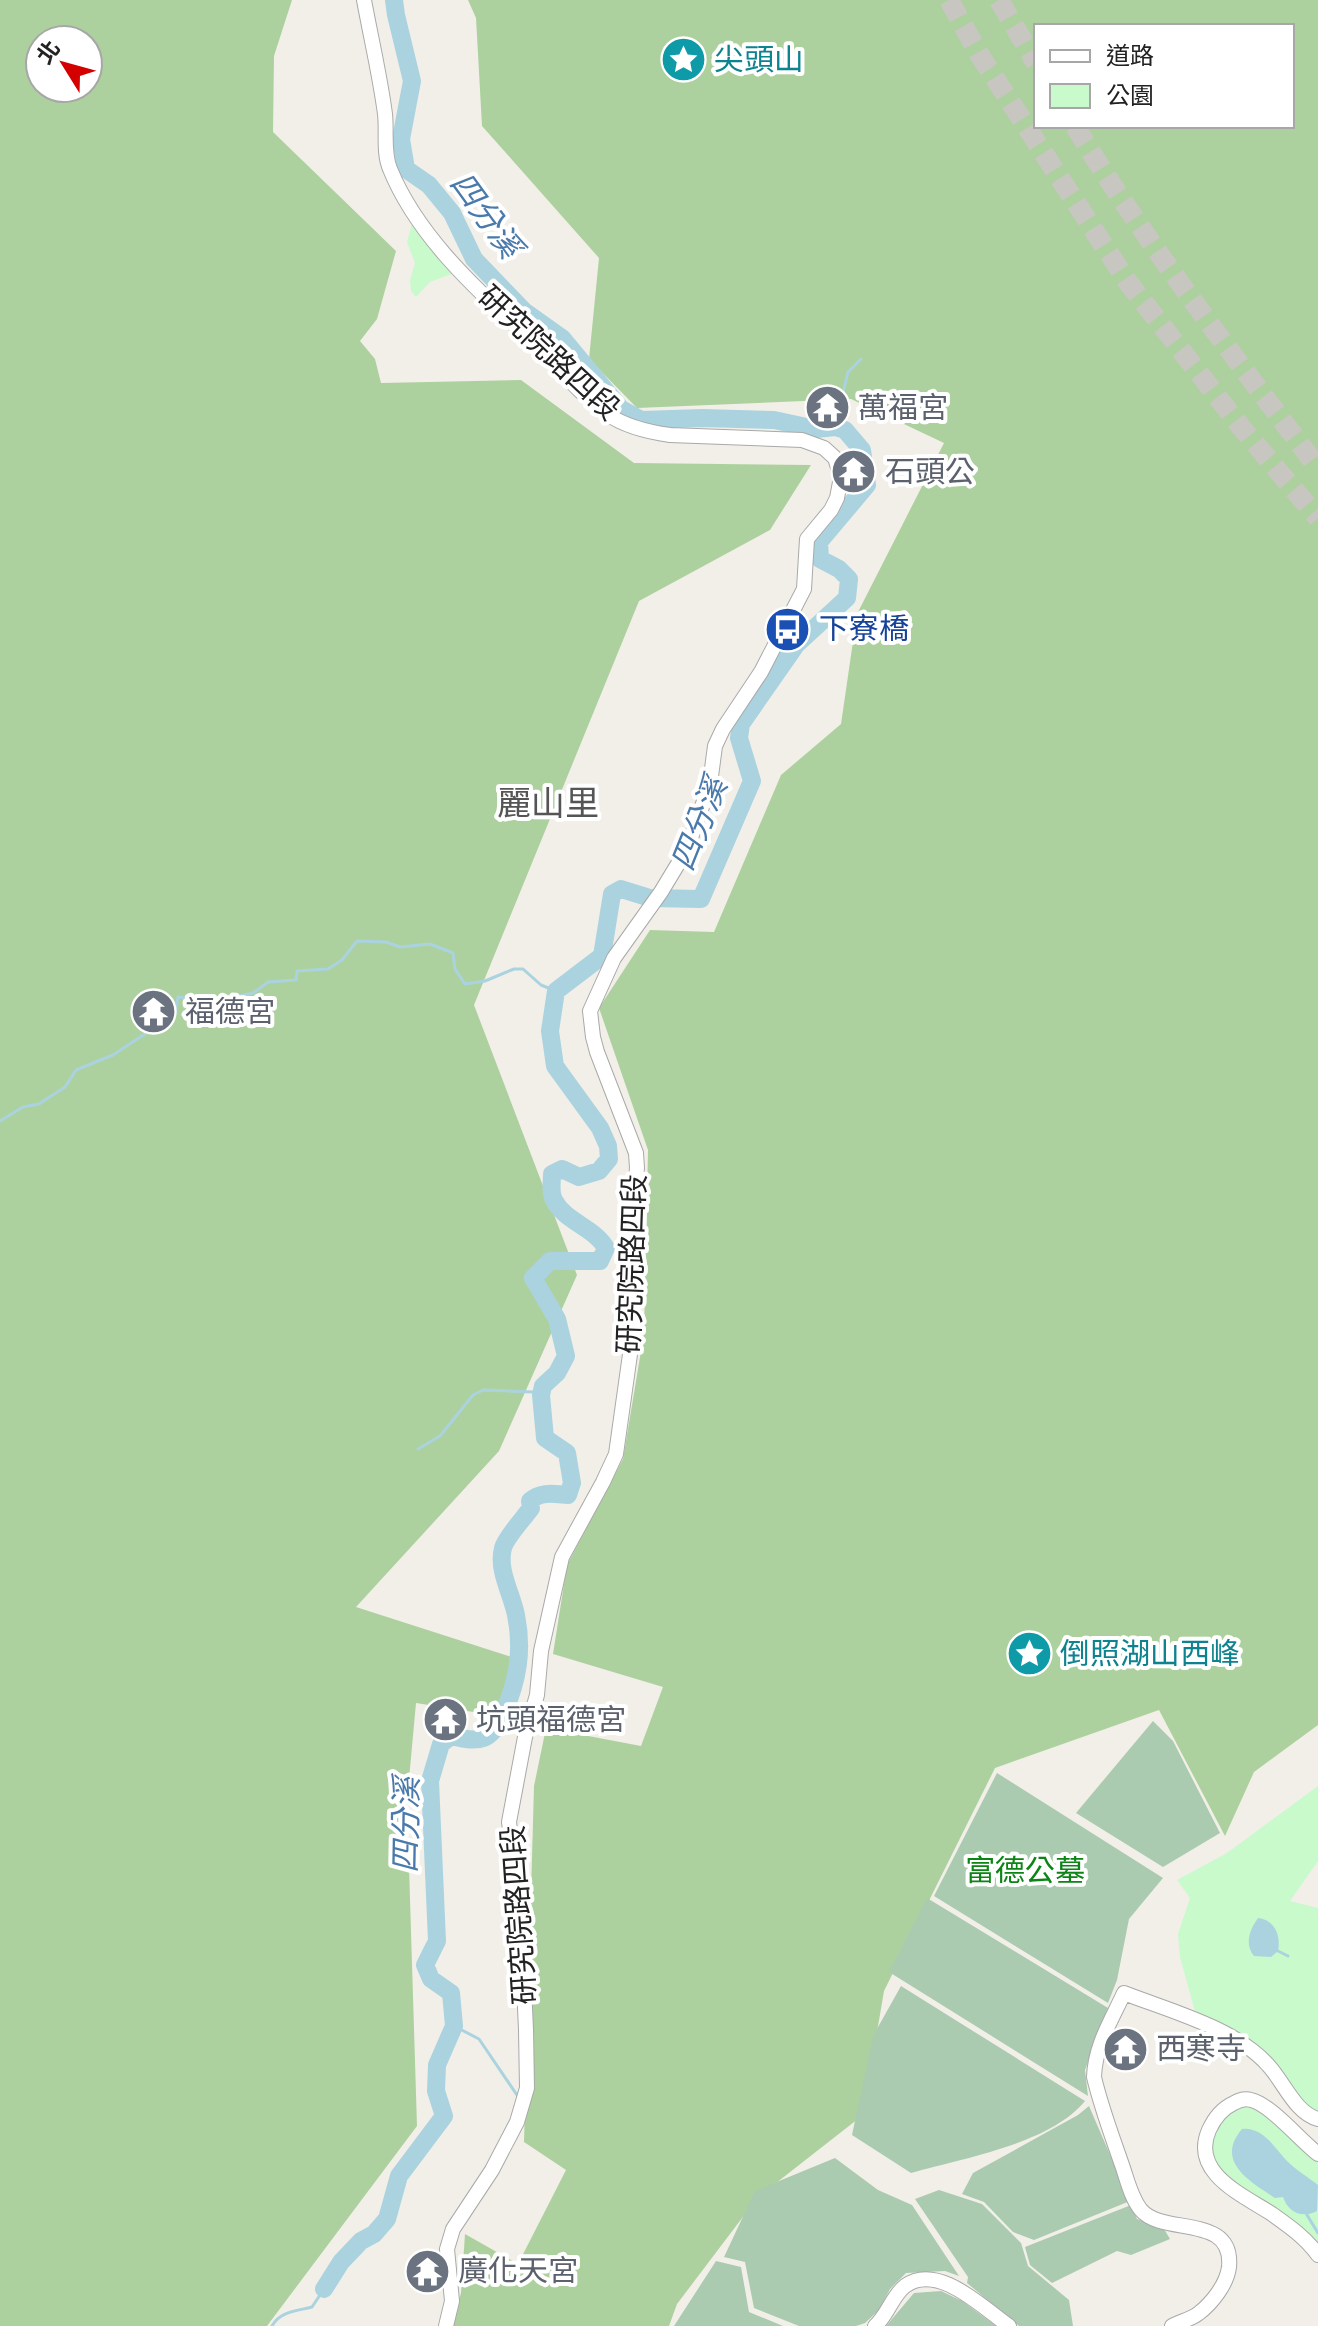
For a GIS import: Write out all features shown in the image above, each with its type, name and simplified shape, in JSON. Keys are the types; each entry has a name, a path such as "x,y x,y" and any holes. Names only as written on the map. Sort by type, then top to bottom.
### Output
{"street":[{"name":"研究院路四段","path":"364,0 386,119 388,165 411,212 498,311 591,400 622,423 670,435 802,440 824,448 835,458 841,477 831,510 807,539 804,589 761,672 715,746 710,784 687,849 614,958 590,1011 597,1052 636,1153 625,1287 633,1333 616,1454 562,1557 541,1651 537,1695 525,1737 509,1822 521,1920 527,2088 517,2122 453,2229 447,2249 452,2301 446,2326"},
{"path":"1172,2326 1198,2315 1211,2301 1227,2276 1229,2264 1223,2244 1215,2236 1196,2227 1148,2216 1139,2208 1128,2184 1094,2077 1094,2064 1101,2042 1124,1993 1244,2044 1270,2067 1304,2112 1318,2119"},
{"path":"1318,2154 1268,2109 1251,2100 1237,2101 1223,2110 1211,2126 1205,2148 1211,2168 1221,2180 1290,2227 1318,2255"},
{"path":"875,2326 885,2317 905,2286 919,2281 939,2281 956,2286 1009,2326"}],"green space":[{"path":"0,0 292,0 274,56 273,132 396,251 377,319 360,341 375,359 381,383 521,380 634,463 811,465 770,530 639,601 474,1005 577,1275 499,1451 356,1607 521,1660 512,1718 416,1703 407,1801 417,2126 267,2326 0,2326"},
{"path":"468,0 1318,0 1318,1725 1254,1772 1225,1836 1159,1710 995,1768 884,1991 863,2115 758,2197 677,2304 669,2326 452,2326 461,2293 465,2234 518,2264 566,2170 524,2142 534,1786 546,1728 641,1746 663,1687 553,1654 567,1565 623,1459 644,1333 648,1150 599,1008 650,930 714,932 781,775 841,724 857,614 944,443 851,399 637,408 589,359 599,258 482,126 476,18"},
{"path":"412,224 454,273 430,282 416,297 411,291 410,280 415,263 407,242"},
{"name":"富德公墓","path":"1153,1721 1173,1741 1220,1833 1163,1867 1076,1813"},
{"name":"富德公墓","path":"997,1773 1163,1878 1129,1919 1117,1980 1108,2003 934,1896"},
{"path":"1318,1786 1318,1861 1290,1901 1318,1908 1318,2113 1302,2100 1275,2063 1260,2049 1234,2032 1196,2015 1180,1957 1178,1934 1190,1898 1177,1880 1227,1853"},
{"name":"富德公墓","path":"927,1898 1108,2008 1085,2070 1088,2096 889,1972"},
{"path":"901,1986 1085,2101 1070,2116 1028,2139 911,2173 852,2135 873,2036"},
{"path":"1247,2105 1262,2111 1318,2160 1318,2246 1247,2194 1216,2163 1212,2145 1216,2131 1231,2113"},
{"path":"1089,2106 1130,2201 1034,2240 1013,2232 984,2202 962,2194 973,2173"},
{"path":"835,2158 878,2190 912,2205 959,2276 945,2271 906,2273 890,2289 879,2310 865,2323 856,2326 799,2326 754,2308 745,2262 724,2257 755,2191"},
{"path":"939,2190 982,2204 1021,2243 1028,2266 1069,2300 1073,2326 1019,2326 967,2283 968,2277 915,2199"},
{"path":"1131,2205 1137,2219 1164,2229 1170,2239 1131,2255 1117,2251 1052,2283 1030,2265 1025,2247"},
{"path":"716,2261 741,2267 749,2312 783,2326 674,2326"},
{"path":"941,2291 962,2301 996,2326 886,2326 914,2293"}],"water":[{"path":"1258,1918 1273,1925 1279,1940 1278,1951 1271,1957 1254,1956 1249,1947 1251,1932"},
{"path":"1242,2129 1262,2135 1318,2185 1317,2211 1296,2213 1288,2207 1283,2197 1275,2198 1239,2170 1232,2151"}],"waterway":[{"name":"四分溪","path":"324,2289 341,2262 387,2219 399,2176 444,2116 436,2091 437,2065 454,2026 451,1993 431,1979 425,1965 437,1941 430,1781 441,1744 451,1736 484,1738 499,1722 513,1688 519,1653 516,1615 502,1565 503,1548 531,1508 530,1501 543,1494 568,1495 572,1483 567,1453 545,1438 543,1386 557,1373 566,1356 557,1319 533,1278 550,1261 600,1261 606,1248 559,1208 552,1194 552,1174 562,1169 579,1177 599,1171 609,1159 608,1146 600,1128 555,1066 550,1031 556,991 602,956 612,894 621,889 650,898 701,899 752,781 739,738 741,724 796,645 847,598 849,579 839,569 820,559 819,542 867,485 862,450 845,430 835,427 816,429 774,420 641,420 621,409 562,338 524,311 474,259 452,213 429,185 406,169 401,139 412,81 394,0"},
{"path":"835,427 848,372 861,359"},
{"path":"0,1121 23,1107 39,1104 65,1087 76,1070 113,1055 175,1014 178,997 217,1001 253,993 268,982 296,980 297,971 328,969 342,960 357,941 386,942 400,947 430,944 453,953 455,969 465,984 523,969 541,985 556,991"},
{"path":"418,1449 440,1436 473,1395 483,1390 541,1395"},
{"path":"1278,1951 1288,1956"},
{"path":"454,2026 479,2039 519,2098"},
{"path":"1307,2215 1318,2233"},
{"name":"四分溪","path":"272,2326 284,2314 312,2307 324,2289"}],"tunnel":[{"path":"949,0 979,54 1127,281 1241,427 1318,518"},
{"path":"999,0 1034,60"},
{"path":"1076,128 1161,257 1318,468"}],"place":[{"name":"尖頭山","path":"683,60"},
{"name":"萬福宮","path":"827,408"},
{"name":"石頭公","path":"854,472"},
{"name":"下寮橋","path":"788,629"},
{"name":"福德宮","path":"154,1012"},
{"name":"倒照湖山西峰","path":"1029,1654"},
{"name":"坑頭福德宮","path":"445,1720"},
{"name":"西寒寺","path":"1125,2049"},
{"name":"廣化天宮","path":"427,2271"}],"district":[{"name":"麗山里","path":"548,803"}]}
